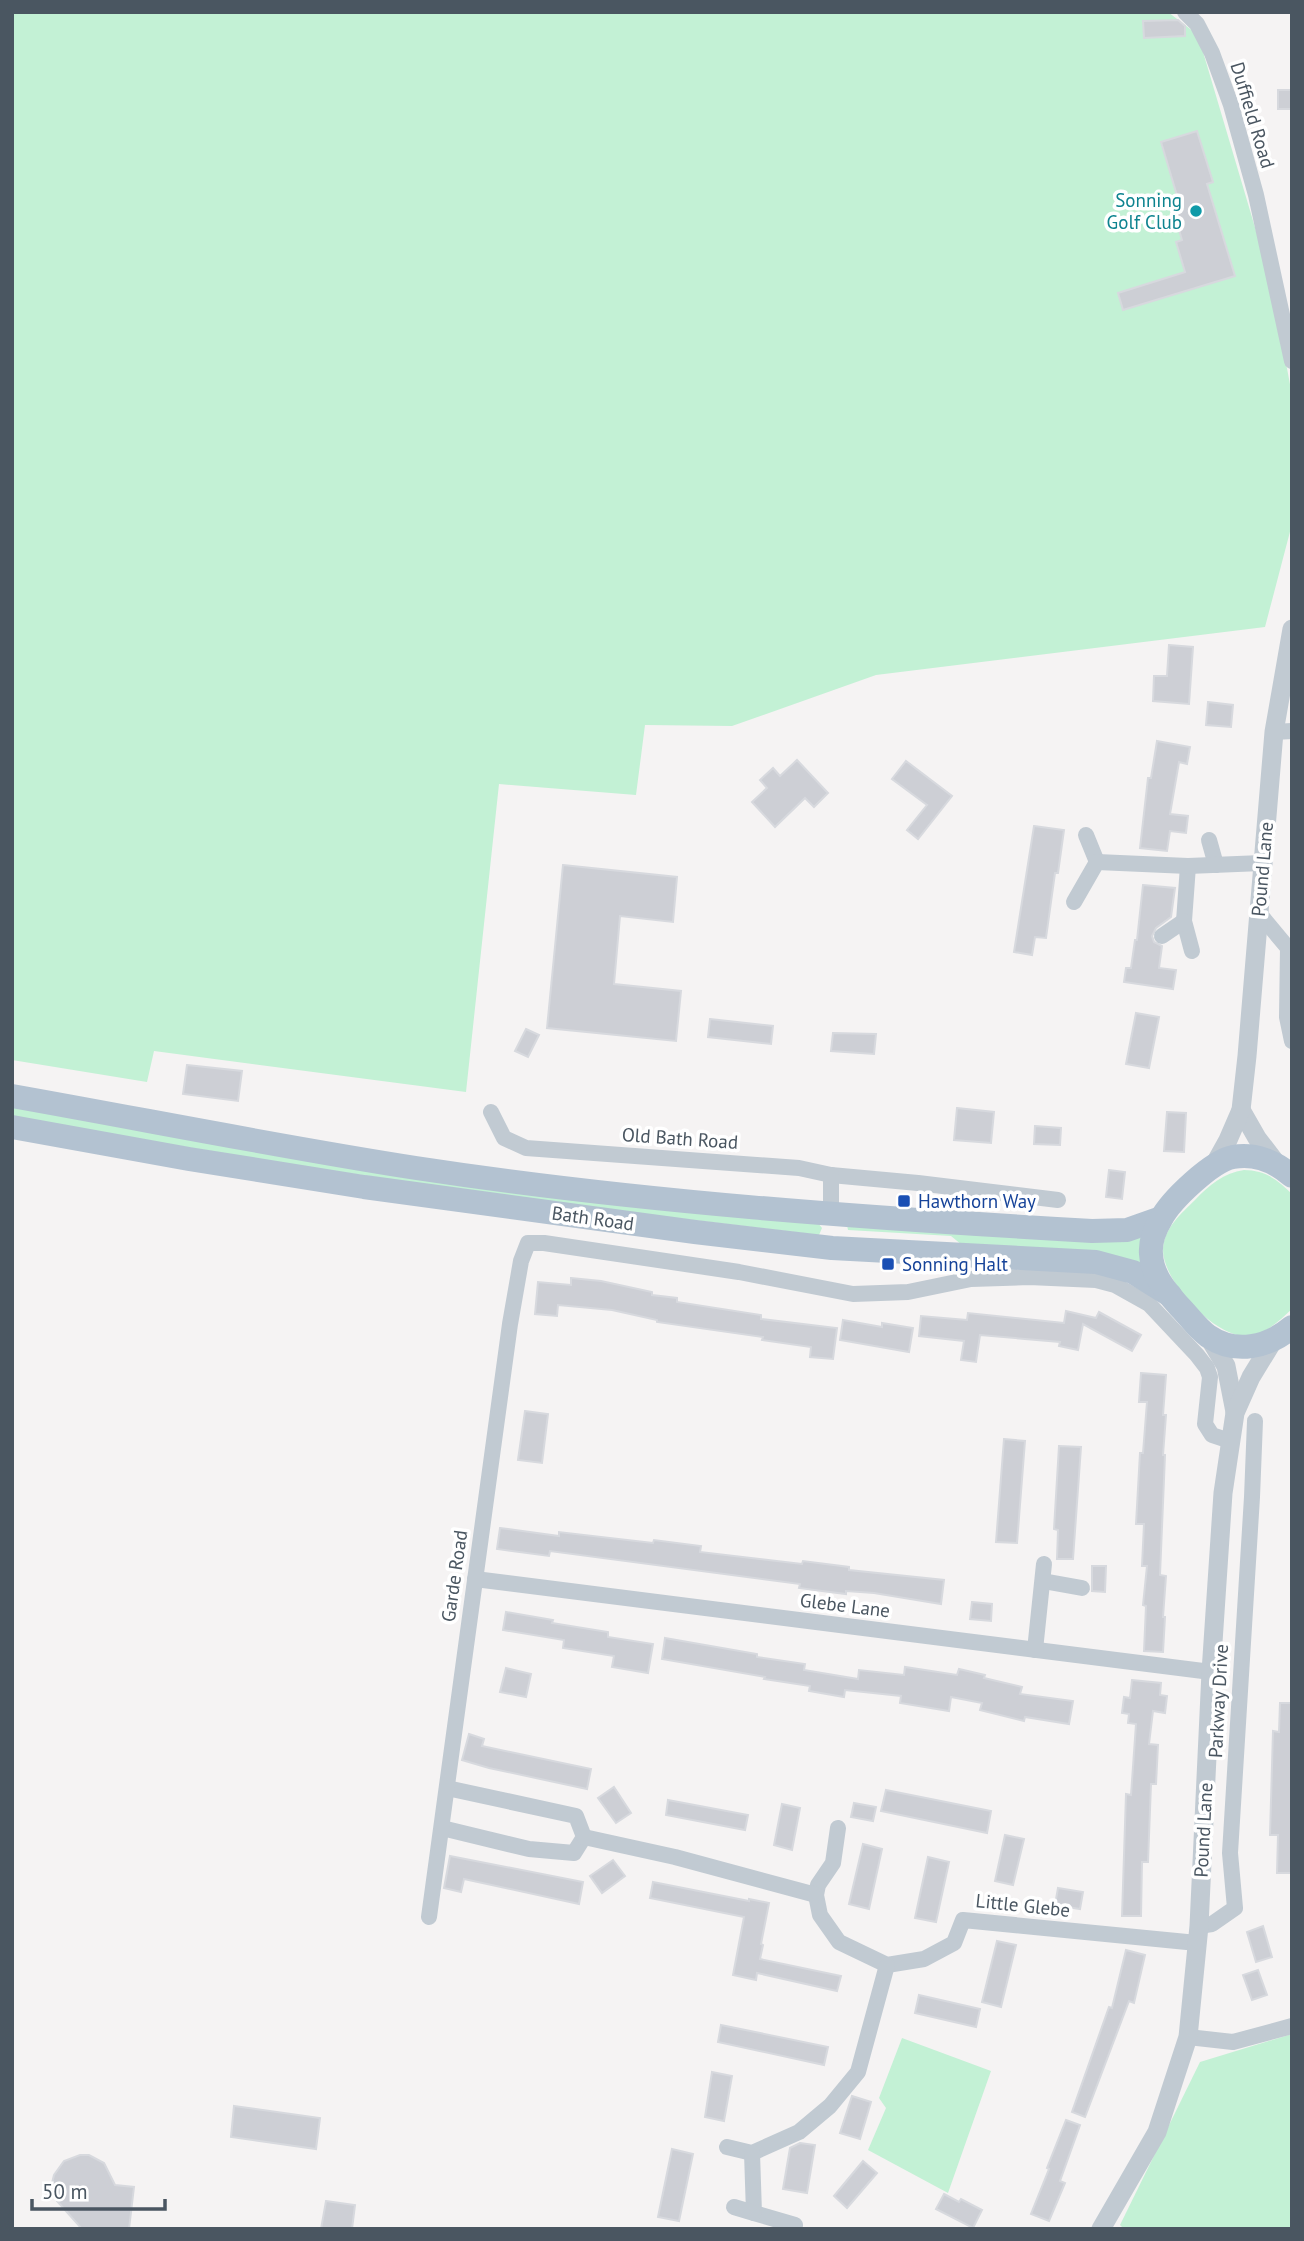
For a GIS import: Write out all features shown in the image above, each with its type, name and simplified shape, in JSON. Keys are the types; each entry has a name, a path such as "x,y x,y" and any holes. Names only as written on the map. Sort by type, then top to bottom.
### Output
{"main road":[{"name":"Bath Road","path":"12,1096 418,1168 607,1192 831,1213 1105,1232 1126,1230 1161,1218"},
{"name":"Bath Road","path":"12,1127 377,1189 682,1231 832,1248 1096,1262 1133,1272 1170,1295"},
{"path":"1282,1334 1242,1347 1223,1343 1209,1336 1170,1295 1154,1272 1151,1254 1153,1236 1161,1218 1179,1197 1213,1167 1237,1156 1255,1157 1284,1170"},
{"path":"831,1213 832,1248"}],"street":[{"name":"Duffield Road","path":"1185,12 1197,24 1212,53 1231,105 1256,195 1292,361"},
{"name":"Pound Lane","path":"1213,1167 1241,1110 1262,863 1283,732 1292,629"},
{"path":"1087,835 1097,862"},
{"path":"1209,840 1216,865"},
{"path":"1097,862 1188,866 1262,863"},
{"path":"1073,902 1097,862"},
{"path":"1188,866 1184,921 1192,951"},
{"path":"1258,912 1288,948 1287,1017 1292,1041"},
{"path":"1162,936 1184,921"},
{"path":"1241,1110 1257,1138 1284,1170"},
{"name":"Old Bath Road","path":"491,1112 504,1138 526,1148 799,1168 831,1175 1058,1200"},
{"path":"831,1175 831,1213"},
{"name":"Garde Road","path":"429,1917 510,1324 521,1261 528,1243 544,1243 739,1272 853,1294 908,1292 971,1279 1029,1277 1096,1280 1115,1285 1149,1304 1198,1355 1210,1377 1205,1424 1212,1435 1230,1441"},
{"name":"Pound Lane","path":"1101,2229 1157,2132 1188,2037 1198,1935 1223,1493 1235,1413 1251,1377 1282,1334"},
{"name":"Pound Lane","path":"1209,1336 1226,1366 1235,1413"},
{"name":"Parkway Drive","path":"1198,1935 1235,1908 1230,1853 1255,1421"},
{"path":"1223,1493 1252,1497"},
{"path":"1035,1650 1044,1573 1082,1588"},
{"name":"Glebe Lane","path":"475,1579 1211,1672"},
{"path":"447,1788 576,1816 584,1837"},
{"path":"442,1828 530,1849 574,1853 584,1837"},
{"path":"727,2147 752,2153 799,2132 831,2106 858,2072 887,1965 839,1942 820,1915 816,1895 818,1885 833,1863 838,1828"},
{"path":"584,1837 675,1857 816,1895"},
{"name":"Little Glebe","path":"887,1965 925,1959 954,1943 963,1920 1198,1935"},
{"path":"1188,2037 1233,2042 1292,2026"},
{"path":"752,2153 754,2213"},
{"path":"734,2207 795,2225"}],"green space":[{"name":"Sonning Golf Club","path":"12,12 1168,12 1198,35 1270,278 1292,395 1292,524 1265,627 876,675 732,726 645,725 636,795 499,784 466,1092 154,1051 147,1082 12,1060"},
{"path":"12,1105 818,1223 822,1228 819,1235 568,1205 314,1168 12,1118"},
{"path":"1244,1170 1271,1177 1292,1194 1292,1309 1266,1330 1247,1336 1220,1328 1192,1305 1171,1276 1163,1248 1170,1227 1200,1195 1223,1177"},
{"path":"847,1225 1141,1238 1140,1262 962,1245 951,1236 848,1230"},
{"path":"1292,2034 1292,2229 1124,2229 1120,2225 1200,2062"},
{"path":"902,2038 991,2071 948,2193 868,2150 886,2108 879,2098"}],"building":[{"path":"1178,20 1185,26 1185,36 1144,38 1143,21"},
{"path":"1278,90 1292,90 1292,109 1278,109"},
{"name":"Sonning Golf Club","path":"1197,131 1213,182 1207,184 1235,276 1123,310 1118,293 1185,272 1176,242 1182,240 1174,201 1178,199 1161,142"},
{"path":"1169,645 1193,647 1189,704 1153,701 1154,676 1167,676"},
{"path":"1208,702 1233,705 1231,727 1206,725"},
{"path":"1157,741 1190,747 1187,764 1179,762 1170,814 1188,816 1186,833 1170,831 1167,851 1140,848 1148,778 1151,778"},
{"path":"797,760 828,793 814,807 805,798 775,827 752,802 767,788 760,780 773,768 780,776"},
{"path":"906,761 952,796 918,839 907,830 927,805 892,779"},
{"path":"1034,826 1064,830 1046,938 1035,937 1032,955 1014,952"},
{"path":"563,865 677,877 673,922 620,916 614,984 681,991 676,1041 547,1028"},
{"path":"1143,885 1175,888 1171,917 1156,928 1152,936 1154,942 1162,946 1159,968 1176,970 1173,989 1124,982 1126,968 1131,968 1137,940"},
{"path":"1136,1013 1159,1017 1149,1068 1126,1064"},
{"path":"710,1019 773,1026 771,1044 708,1037"},
{"path":"526,1029 539,1035 528,1057 515,1051"},
{"path":"833,1033 876,1034 874,1054 831,1051"},
{"path":"187,1065 242,1071 238,1101 183,1094"},
{"path":"957,1108 994,1112 991,1143 954,1140"},
{"path":"1167,1112 1186,1113 1184,1152 1164,1151"},
{"path":"1035,1126 1061,1128 1060,1145 1034,1144"},
{"path":"1109,1170 1125,1172 1122,1199 1106,1197"},
{"path":"571,1278 601,1281 652,1292 652,1295 677,1298 677,1302 761,1315 761,1319 837,1328 833,1359 810,1357 811,1347 762,1340 763,1337 657,1322 612,1310 558,1305 557,1316 535,1314 538,1282 571,1285"},
{"path":"1066,1311 1096,1318 1099,1312 1141,1335 1132,1351 1083,1324 1078,1350 1059,1346 1060,1342 980,1335 976,1362 961,1360 964,1341 919,1336 921,1316 967,1320 968,1313 1064,1323"},
{"path":"843,1320 882,1327 882,1323 913,1328 909,1352 840,1340"},
{"path":"1141,1373 1166,1375 1160,1575 1166,1576 1163,1652 1144,1651 1146,1606 1143,1605 1147,1566 1142,1566 1144,1524 1136,1524 1140,1453 1143,1453 1147,1402 1139,1402"},
{"path":"525,1411 548,1414 542,1463 518,1460"},
{"path":"1004,1439 1025,1441 1017,1543 996,1542"},
{"path":"1059,1446 1081,1447 1073,1559 1057,1559 1058,1530 1054,1529"},
{"path":"500,1528 559,1536 559,1532 653,1543 654,1540 701,1546 700,1552 802,1564 803,1561 849,1567 849,1570 944,1580 941,1604 874,1593 846,1591 846,1594 799,1588 800,1584 550,1551 549,1556 497,1549"},
{"path":"1092,1566 1106,1566 1105,1592 1092,1591"},
{"path":"972,1602 992,1604 991,1621 970,1619"},
{"path":"506,1612 608,1632 608,1637 653,1644 648,1673 612,1667 614,1656 563,1648 564,1640 503,1630"},
{"path":"665,1638 805,1664 804,1670 858,1679 859,1670 904,1675 905,1667 957,1675 959,1669 1022,1687 1020,1694 1073,1701 1069,1724 1025,1717 1024,1721 980,1710 982,1703 951,1697 949,1711 900,1703 901,1696 845,1690 844,1697 809,1691 810,1686 662,1659"},
{"path":"506,1668 531,1674 526,1697 500,1692"},
{"path":"1132,1680 1161,1683 1160,1695 1167,1696 1165,1713 1153,1711 1149,1744 1158,1745 1156,1784 1151,1784 1148,1862 1142,1862 1141,1916 1122,1916 1126,1794 1131,1795 1136,1724 1128,1723 1129,1714 1122,1713 1124,1697 1130,1698"},
{"path":"1280,1703 1292,1703 1292,1873 1277,1873 1278,1835 1270,1835 1273,1731 1279,1732"},
{"path":"469,1734 484,1739 482,1746 591,1769 587,1789 462,1760"},
{"path":"614,1787 631,1813 616,1823 598,1798"},
{"path":"886,1790 991,1811 987,1833 881,1811"},
{"path":"668,1800 748,1815 745,1830 666,1815"},
{"path":"854,1803 876,1807 873,1821 851,1817"},
{"path":"782,1804 800,1808 792,1850 774,1845"},
{"path":"1005,1835 1024,1839 1013,1885 995,1881"},
{"path":"863,1844 882,1849 869,1909 849,1904"},
{"path":"450,1856 583,1882 579,1904 464,1879 461,1892 444,1888"},
{"path":"928,1857 949,1862 936,1922 915,1918"},
{"path":"613,1860 625,1876 602,1893 590,1876"},
{"path":"653,1882 769,1903 760,1959 841,1976 837,1991 757,1973 756,1980 733,1975 744,1917 650,1898"},
{"path":"1058,1888 1083,1892 1080,1909 1055,1905"},
{"path":"1263,1926 1272,1957 1256,1962 1247,1932"},
{"path":"997,1941 1016,1945 1001,2007 982,2002"},
{"path":"1126,1950 1145,1955 1134,2003 1129,2001 1085,2117 1072,2112 1109,2007 1112,2008"},
{"path":"1258,1970 1267,1995 1252,2000 1243,1975"},
{"path":"919,1995 980,2009 976,2027 915,2013"},
{"path":"721,2025 828,2047 824,2065 718,2042"},
{"path":"712,2072 732,2076 724,2121 705,2117"},
{"path":"852,2096 871,2102 860,2139 840,2133"},
{"path":"234,2106 320,2118 316,2149 231,2137"},
{"path":"1066,2120 1080,2125 1060,2181 1065,2183 1049,2221 1031,2214"},
{"path":"800,2143 815,2145 807,2193 783,2189 790,2148"},
{"path":"672,2149 693,2154 679,2221 658,2217"},
{"path":"80,2155 89,2155 104,2163 115,2185 134,2187 129,2229 82,2229 57,2201 52,2183 54,2175 64,2161"},
{"path":"863,2161 877,2173 847,2208 834,2196"},
{"path":"944,2194 982,2210 973,2228 936,2209"},
{"path":"326,2201 355,2205 352,2229 321,2229"}],"place":[{"name":"Sonning Golf Club","path":"1196,211"},
{"name":"Hawthorn Way","path":"904,1201"},
{"name":"Sonning Halt","path":"888,1264"}]}
